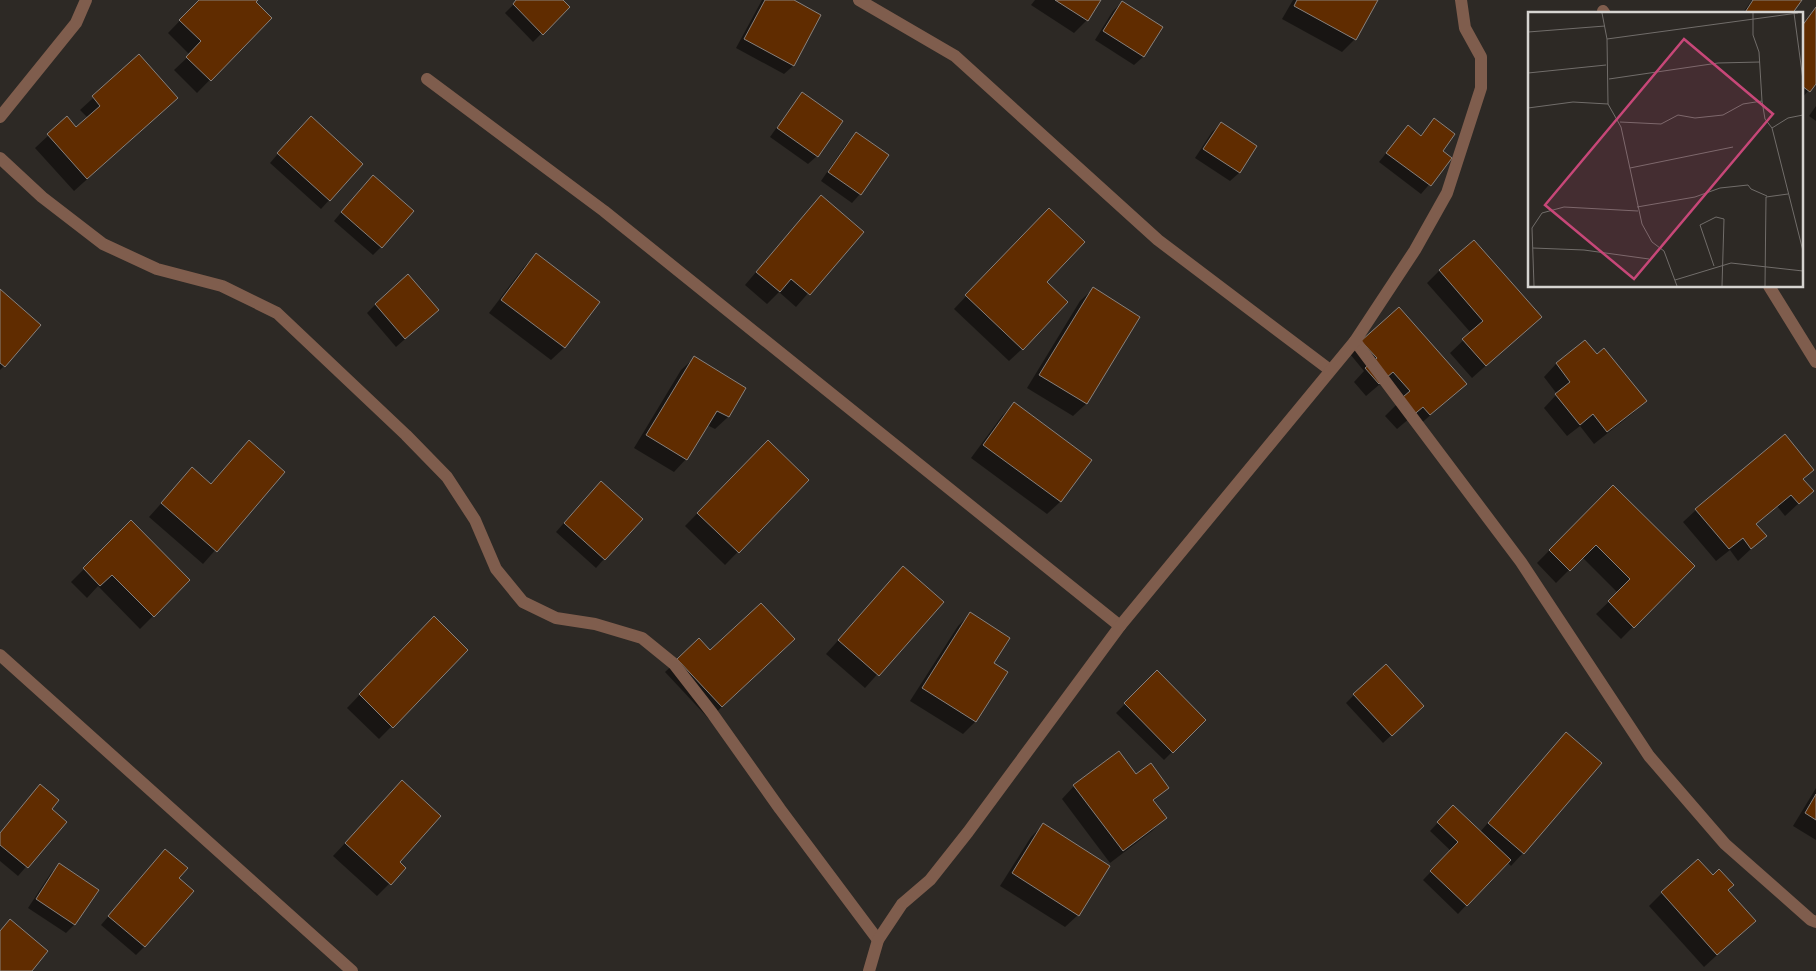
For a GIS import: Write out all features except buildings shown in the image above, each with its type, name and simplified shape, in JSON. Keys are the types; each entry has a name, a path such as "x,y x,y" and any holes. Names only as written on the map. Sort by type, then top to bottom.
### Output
{"street":[{"path":"0,117 76,23 86,0"},
{"path":"859,0 955,56 1158,240 1330,370"},
{"path":"869,971 878,940 902,904 930,880 968,832 1120,626 1354,341 1416,250 1447,194 1481,88 1481,57 1465,28 1461,0"},
{"path":"427,79 604,211 1120,626"},
{"path":"0,158 42,197 103,244 157,269 222,286 278,313 448,477 475,520 496,569 523,602 556,618 595,624 642,638 674,664 878,940"},
{"path":"1770,288 1816,362"},
{"path":"1354,341 1521,562 1649,756 1725,844 1811,920 1816,922"},
{"path":"0,655 352,971"}]}
